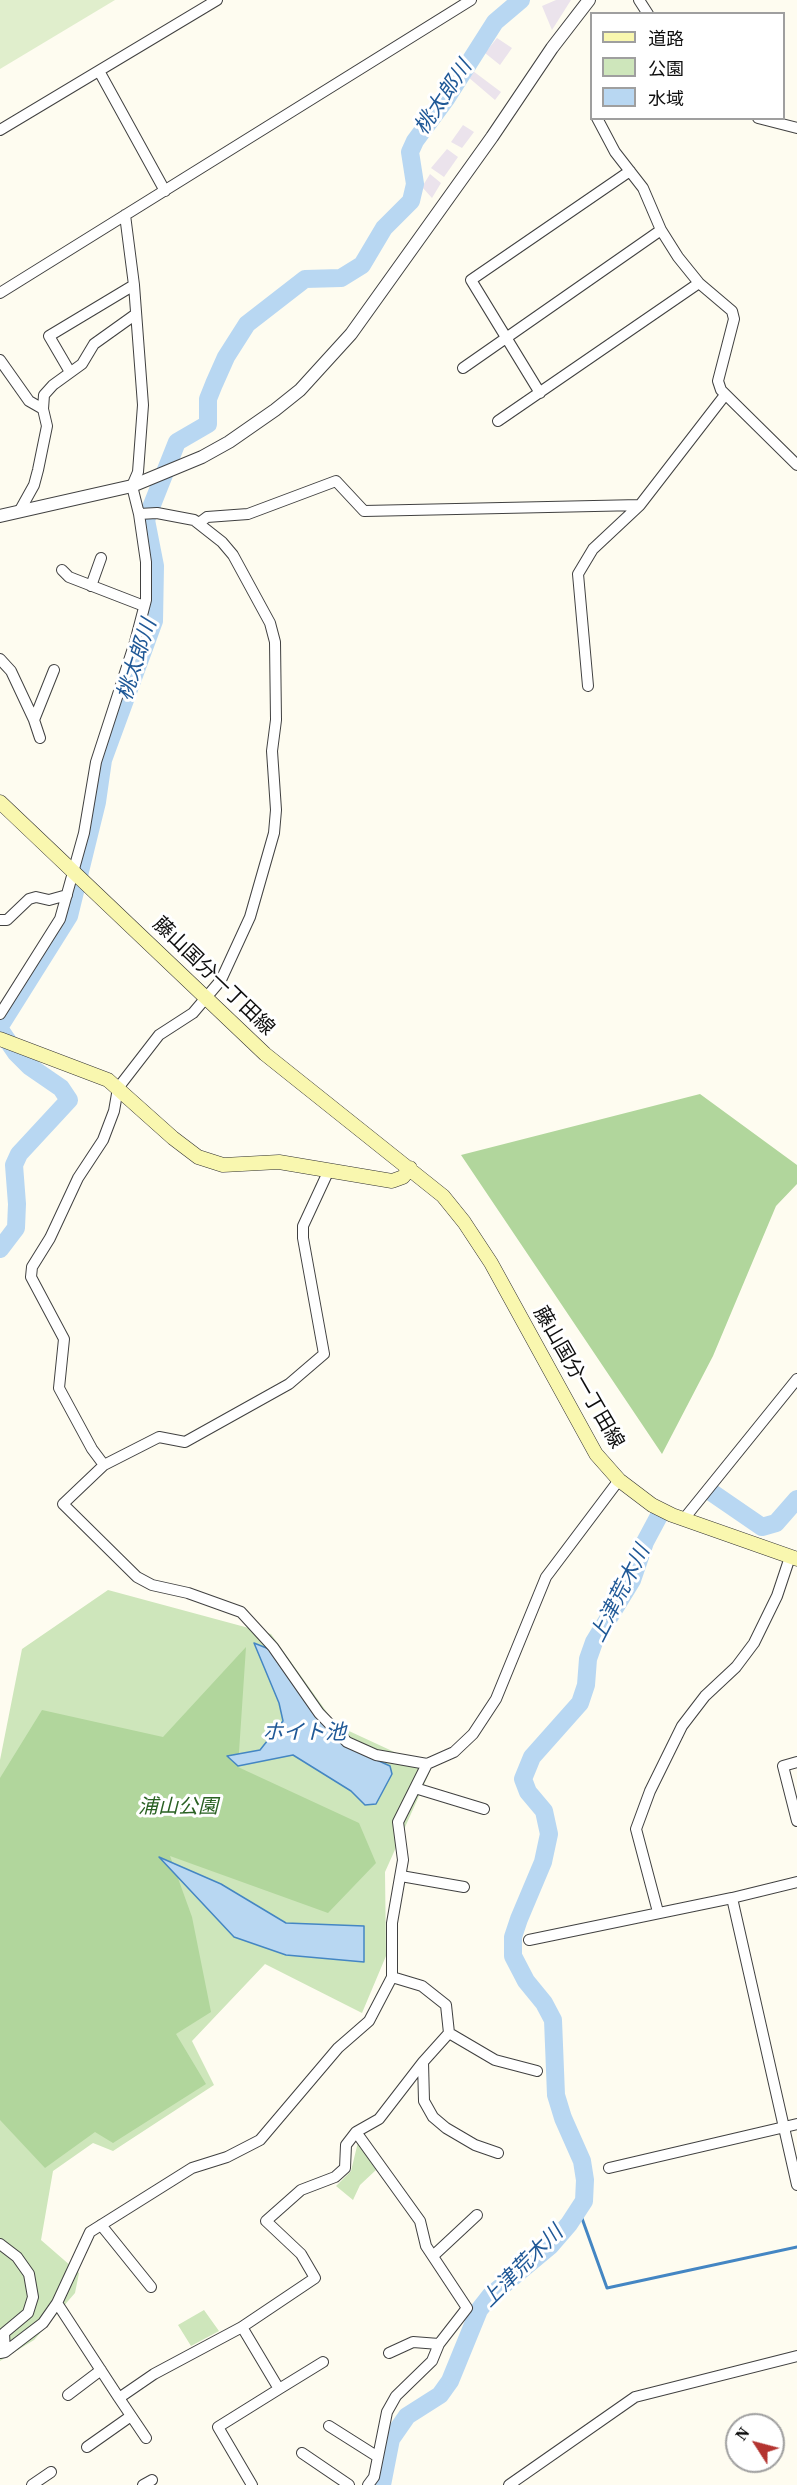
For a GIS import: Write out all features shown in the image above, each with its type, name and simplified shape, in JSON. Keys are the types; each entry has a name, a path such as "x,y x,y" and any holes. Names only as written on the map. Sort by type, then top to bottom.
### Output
{"main road":[{"name":"藤山国分一丁田線","path":"0,802 265,1054 411,1168 443,1196 464,1222 491,1263 580,1429 596,1454 619,1480 652,1505 683,1520 794,1558"},
{"path":"0,1040 108,1080 198,1157 223,1165 279,1162 392,1181 403,1177 411,1168"}],"street":[{"path":"0,130 217,0"},
{"path":"0,293 471,0"},
{"path":"0,516 132,486 229,442 275,410 324,366 351,334 414,248 552,48 589,0"},
{"path":"99,71 165,191"},
{"path":"598,120 615,152 643,188 661,230 678,257 699,282 732,311 734,319 718,381 725,395 797,465"},
{"path":"766,120 797,128"},
{"path":"540,393 471,280 630,171"},
{"path":"0,1014 60,919 84,833 96,762 135,642 144,606 146,562 139,514 132,486 138,472 143,405 134,285 125,215"},
{"path":"464,368 661,230"},
{"path":"498,421 699,282"},
{"path":"70,372 49,336 134,285"},
{"path":"19,512 34,485 38,471 47,426 43,409 44,395 53,385 82,364 94,344 116,326 136,314"},
{"path":"1,364 29,401 43,409"},
{"path":"588,686 579,574 593,549 640,505 725,395"},
{"path":"194,520 199,524 207,517 248,514 336,481 364,511 640,505"},
{"path":"104,1465 92,1449 59,1388 64,1339 31,1276 32,1267 50,1238 78,1178 103,1140 114,1111 118,1088 159,1035 183,1021 207,999 221,980 250,917 274,833 276,810 272,751 276,720 277,656 270,623 233,555 222,542 194,520 157,513 139,514"},
{"path":"91,586 101,558"},
{"path":"62,570 69,577 144,606"},
{"path":"0,659 11,671 40,738"},
{"path":"34,720 54,670"},
{"path":"0,920 7,920 29,899 36,897 49,900 67,895"},
{"path":"329,1170 303,1226 303,1238 324,1354 290,1384 185,1442 159,1437 104,1465 63,1504 137,1577 152,1585 188,1593 241,1612 273,1647 319,1713 347,1742 376,1755 427,1764 454,1752 473,1734 496,1699 546,1577 619,1480"},
{"path":"683,1520 797,1379"},
{"path":"658,1912 636,1829 650,1791 682,1726 705,1696 736,1668 754,1643 794,1558"},
{"path":"797,1762 783,1766 797,1821"},
{"path":"3,2353 43,2323 57,2303 90,2232 192,2168 227,2157 260,2139 338,2048 369,2021 392,1977 391,1936 403,1860 398,1822 427,1764"},
{"path":"415,1788 484,1809"},
{"path":"401,1876 464,1887"},
{"path":"529,1940 732,1898 797,1882"},
{"path":"732,1898 797,2185"},
{"path":"119,2398 154,2374 242,2327 315,2278 301,2254 266,2221 302,2190 335,2177 345,2168 346,2145 356,2133 379,2119 423,2062 449,2033 446,2005 422,1986 392,1977"},
{"path":"449,2033 495,2060 537,2071"},
{"path":"423,2062 424,2101 433,2118 475,2145 498,2153"},
{"path":"609,2168 797,2124"},
{"path":"356,2133 420,2222 426,2246 467,2308 439,2344 432,2361 396,2396 387,2412 374,2477 368,2485"},
{"path":"433,2256 477,2215"},
{"path":"101,2225 151,2287"},
{"path":"0,2244 17,2257 29,2274 33,2297 28,2313 4,2333 3,2353"},
{"path":"57,2303 146,2438"},
{"path":"242,2327 279,2389"},
{"path":"389,2353 413,2342 439,2344"},
{"path":"508,2485 634,2397 797,2356"},
{"path":"252,2485 218,2427 323,2362"},
{"path":"68,2395 101,2370"},
{"path":"87,2446 131,2416"},
{"path":"329,2426 378,2457"},
{"path":"302,2453 349,2485"},
{"path":"32,2485 51,2472"}],"shaded area":[{"path":"556,0 571,0 552,30 542,6"},
{"path":"497,38 512,48 500,65 485,53"},
{"path":"473,71 501,92 495,100 468,77"},
{"path":"463,125 474,132 462,148 451,142"},
{"path":"447,149 458,157 444,177 431,168"},
{"path":"430,174 441,183 432,198 422,187"}],"green space":[{"path":"0,0 115,0 0,69"},
{"path":"700,1094 797,1165 797,1184 776,1206 713,1356 662,1454 461,1155"},
{"name":"浦山公園","path":"108,1590 271,1634 336,1725 431,1769 385,1872 386,1956 362,2013 265,1964 192,2041 214,2085 113,2151 93,2143 53,2171 41,2240 79,2273 75,2293 34,2340 0,2361 0,1760 22,1649"},
{"path":"246,1647 238,1767 359,1823 376,1863 328,1913 170,1856 192,1917 211,2012 176,2034 206,2084 113,2143 95,2132 45,2168 0,2120 0,1778 42,1710 163,1737"},
{"path":"358,2142 376,2170 360,2185 353,2200 336,2186 351,2171"},
{"path":"204,2310 219,2331 191,2346 178,2325"}],"water":[{"name":"ホイト池","path":"254,1643 269,1649 346,1746 390,1766 392,1774 376,1804 365,1805 351,1791 293,1755 238,1766 227,1756 260,1750 283,1721 279,1703"},
{"path":"159,1857 221,1884 286,1923 364,1926 364,1962 286,1955 234,1937"}],"waterway":[{"name":"桃太郎川","path":"0,1026 69,916 97,802 103,760 154,621 155,566 146,520 177,442 208,424 208,399 226,357 247,324 305,279 341,278 362,265 384,228 411,201 415,184 410,152 415,141 446,99 495,22 521,0"},
{"name":"桃太郎川","path":"0,1249 16,1228 14,1165 19,1154 69,1100 61,1088 29,1066 16,1053 1,1031"},
{"name":"上津荒木川","path":"711,1492 762,1527 776,1523 797,1499"},
{"name":"上津荒木川","path":"382,2485 391,2439 407,2416 440,2395 450,2381 479,2310 490,2296 550,2246 569,2224 584,2201 585,2180 582,2161 563,2118 556,2095 553,2020 544,2003 526,1981 513,1956 513,1937 543,1862 549,1834 544,1811 528,1792 523,1779 532,1757 580,1703 586,1685 588,1659 594,1642 632,1580 645,1542 660,1514"},
{"path":"579,2210 607,2288 797,2247"}]}
